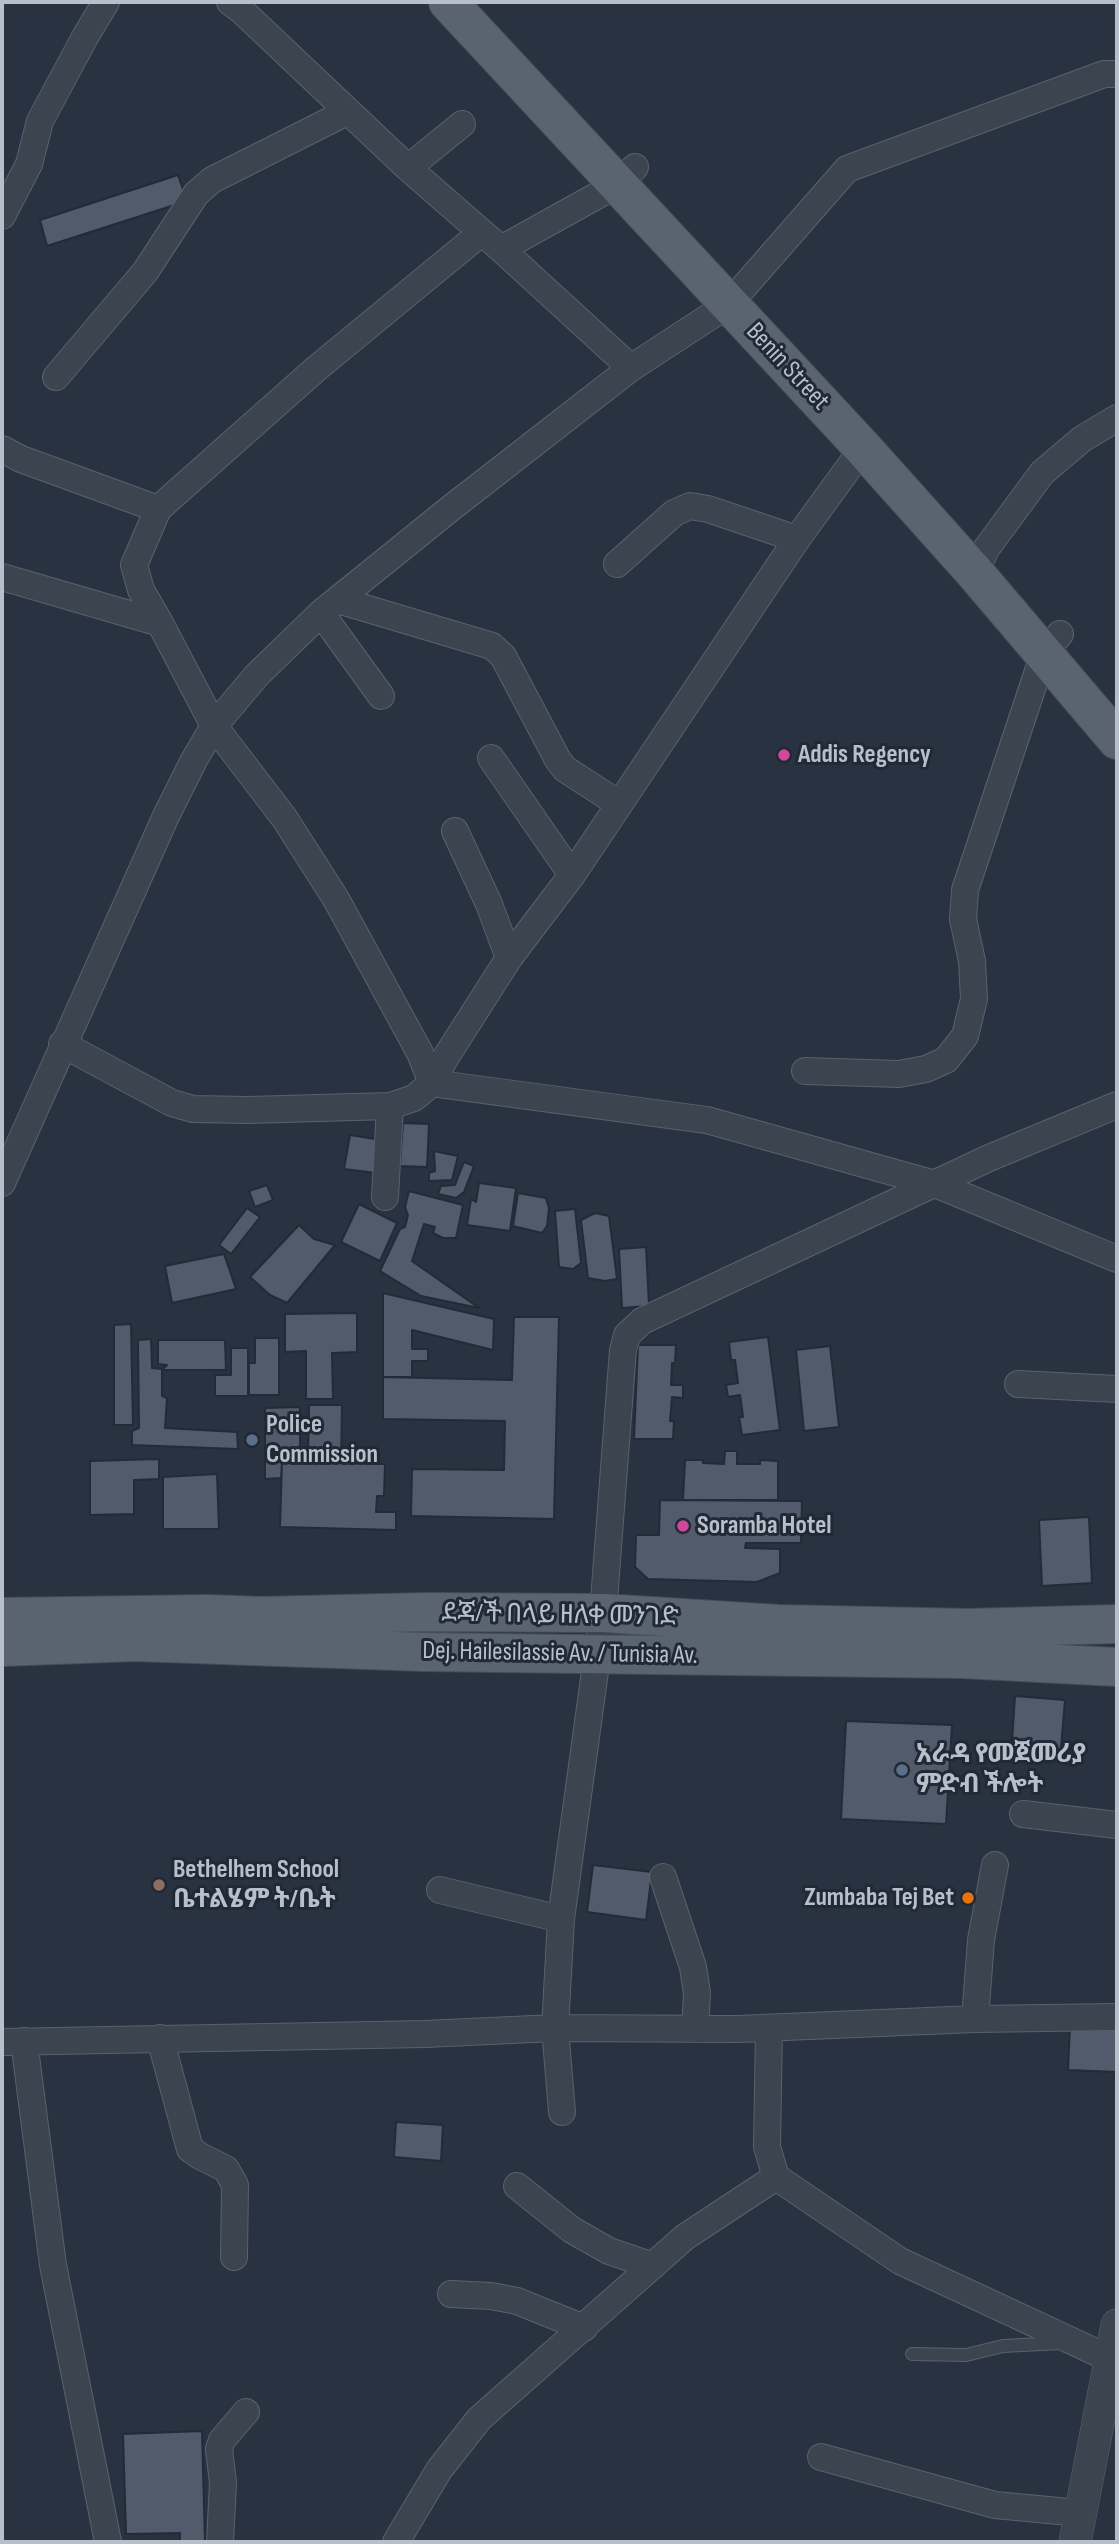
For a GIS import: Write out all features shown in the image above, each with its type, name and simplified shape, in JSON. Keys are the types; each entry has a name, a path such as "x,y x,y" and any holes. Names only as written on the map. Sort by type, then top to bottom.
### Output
{"main road":[{"name":"Benin Street","path":"448,2 626,175 980,561 1052,643 1117,740"},
{"name":"Benin Street","path":"481,2 626,175"},
{"name":"Benin Street","path":"738,295 863,448 980,561"},
{"name":"Benin Street","path":"1052,643 1117,700"},
{"name":"ደጃ/ች በላይ ዘለቀ መንገድ","path":"2,1617 426,1612 603,1614 778,1624 955,1628 1117,1624"},
{"name":"Dej. Hailesilassie Av. / Tunisia Av.","path":"2,1647 135,1642 424,1652 962,1659 1117,1668"}],"street":[{"path":"2,215 29,164 40,121 106,2"},
{"path":"229,2 243,11 408,169 501,249 631,368"},
{"path":"2,1183 166,816 214,726 257,675 330,606 451,508 631,368 738,295 847,169 1104,74 1117,74"},
{"path":"56,376 145,272 197,194 212,180 347,112"},
{"path":"408,169 462,124"},
{"path":"501,249 626,175"},
{"path":"432,1083 420,1053 336,899 285,819 214,726 141,590 134,565 158,509 317,368 481,233"},
{"path":"980,561 1042,473 1082,439 1117,418"},
{"path":"62,1044 172,1103 193,1109 390,1106 414,1098 432,1083 509,958 572,875 797,539 863,448"},
{"path":"2,449 21,459 158,509"},
{"path":"617,564 674,513 690,506 708,509 797,539"},
{"path":"2,577 160,623"},
{"path":"330,606 381,696"},
{"path":"330,606 492,646 503,656 565,769 619,804"},
{"path":"806,1070 899,1074 926,1069 946,1060 965,1036 974,999 972,961 963,919 965,890 1052,643"},
{"path":"491,758 572,875"},
{"path":"454,831 489,904 509,958"},
{"path":"432,1083 707,1120 935,1184 1117,1259"},
{"path":"562,2112 555,2028 561,1919 603,1614 623,1350 627,1335 642,1321 989,1157 1117,1105"},
{"path":"385,1197 390,1106"},
{"path":"1018,1384 1117,1389"},
{"path":"1023,1814 1117,1825"},
{"path":"975,2020 981,1940 995,1864"},
{"path":"663,1877 693,1967 697,1993 695,2029"},
{"path":"440,1890 561,1919"},
{"path":"108,2542 53,2265 13,2042 425,2034 555,2028 769,2028 1117,2017"},
{"path":"769,2028 767,2147 776,2177 900,2261 1114,2361"},
{"path":"160,2038 190,2149 200,2157 226,2169 235,2185 234,2257"},
{"path":"396,2542 439,2470 479,2419 685,2237 776,2177"},
{"path":"517,2186 572,2230 609,2251 653,2266"},
{"path":"451,2294 491,2296 517,2301 584,2328"},
{"path":"821,2457 1077,2528 1114,2361 1117,2325"},
{"path":"220,2542 223,2483 219,2449 222,2440 246,2412"}],"lane":[{"path":"912,2354 966,2355 1003,2346 1071,2342"}],"building":[{"path":"178,175 187,201 47,246 40,220"},
{"path":"403,1123 429,1124 427,1167 400,1166"},
{"path":"350,1135 387,1141 384,1174 344,1169"},
{"path":"434,1151 458,1156 452,1180 429,1181 429,1173 435,1171"},
{"path":"464,1162 474,1166 464,1192 456,1198 438,1194 441,1186 455,1185"},
{"path":"479,1183 516,1188 510,1231 467,1225 471,1199 476,1202"},
{"path":"267,1185 273,1200 255,1207 249,1191"},
{"path":"409,1191 463,1205 456,1238 443,1238 433,1233 435,1227 424,1224 412,1261 479,1308 421,1296 380,1271 400,1229 405,1227 408,1215 405,1207"},
{"path":"518,1193 546,1198 549,1208 547,1226 542,1233 513,1226"},
{"path":"359,1204 397,1223 380,1261 341,1242"},
{"path":"247,1208 260,1217 231,1254 219,1245"},
{"path":"575,1209 581,1263 573,1269 559,1267 555,1211"},
{"path":"595,1213 609,1216 617,1279 605,1281 588,1278 581,1220"},
{"path":"299,1225 314,1239 335,1245 287,1303 270,1295 250,1277"},
{"path":"646,1247 649,1306 622,1308 619,1249"},
{"path":"224,1254 236,1289 172,1303 165,1266"},
{"path":"383,1293 494,1319 493,1350 412,1330 412,1349 428,1349 428,1361 412,1361 412,1377 383,1377"},
{"path":"357,1313 357,1352 332,1353 333,1399 306,1399 306,1351 285,1352 285,1314"},
{"path":"514,1317 559,1317 554,1519 411,1516 412,1469 504,1470 505,1421 383,1419 383,1377 512,1380"},
{"path":"131,1324 133,1425 114,1425 114,1325"},
{"path":"768,1337 780,1430 742,1435 740,1395 728,1397 726,1385 738,1383 729,1342"},
{"path":"255,1338 279,1338 279,1395 249,1395 249,1363 255,1363"},
{"path":"151,1339 152,1368 162,1369 162,1396 167,1398 165,1428 237,1432 238,1449 132,1445 132,1431 139,1428 138,1340"},
{"path":"158,1340 225,1340 226,1370 162,1370 167,1365 158,1364"},
{"path":"638,1345 676,1345 671,1385 683,1385 683,1398 672,1397 670,1421 674,1421 673,1439 634,1439"},
{"path":"830,1346 839,1427 804,1431 796,1350"},
{"path":"231,1348 248,1348 248,1396 215,1396 215,1375 231,1375"},
{"path":"309,1405 342,1405 341,1463 308,1463"},
{"path":"300,1407 300,1462 282,1462 281,1478 265,1479 265,1408"},
{"path":"725,1451 737,1451 737,1464 760,1464 760,1460 778,1461 778,1500 683,1500 685,1460 724,1464"},
{"path":"159,1459 159,1479 134,1480 134,1514 90,1515 90,1461"},
{"path":"282,1462 385,1464 384,1496 377,1496 376,1512 396,1512 396,1530 280,1527"},
{"path":"217,1474 219,1529 163,1529 163,1477"},
{"path":"660,1500 802,1501 801,1543 746,1543 745,1548 780,1549 780,1573 757,1582 648,1579 635,1567 636,1535 659,1535"},
{"path":"1089,1517 1092,1583 1042,1586 1039,1520"},
{"path":"1015,1696 1065,1700 1060,1760 1011,1757"},
{"path":"846,1721 952,1725 946,1824 841,1819"},
{"path":"593,1865 652,1872 646,1920 587,1912"},
{"path":"1070,2025 1117,2026 1117,2072 1068,2070"},
{"path":"396,2122 443,2125 441,2161 394,2157"},
{"path":"202,2431 205,2542 180,2542 180,2533 126,2534 123,2434"}],"place":[{"name":"Addis Regency","path":"784,755"},
{"name":"Police Commission","path":"252,1440"},
{"name":"Soramba Hotel","path":"683,1526"},
{"name":"አራዳ የመጀመሪያ ምድብ ችሎት","path":"902,1770"},
{"name":"Bethelhem School ቤተልሄም ት/ቤት","path":"159,1885"},
{"name":"Zumbaba Tej Bet","path":"968,1898"}]}
